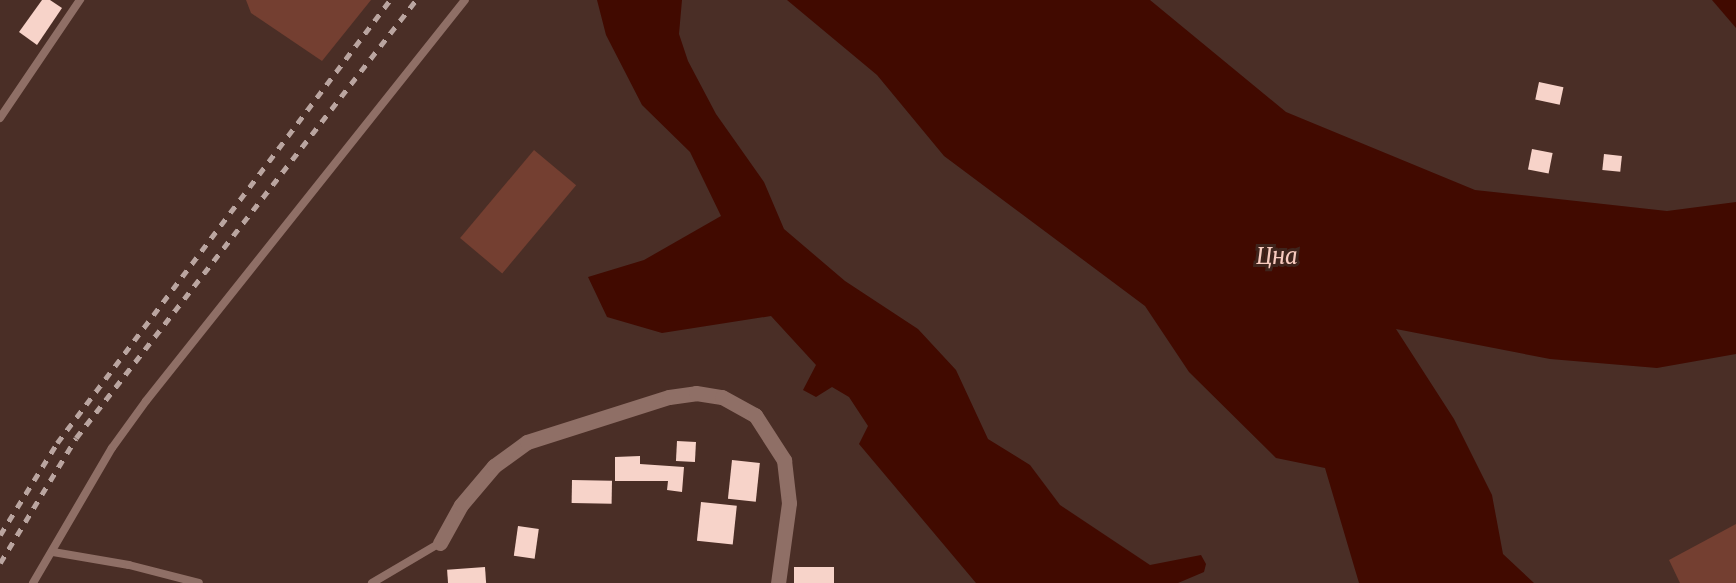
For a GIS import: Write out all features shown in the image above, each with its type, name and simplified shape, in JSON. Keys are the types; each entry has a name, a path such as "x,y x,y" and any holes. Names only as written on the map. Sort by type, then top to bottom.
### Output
{"street":[{"path":"440,543 461,506 494,466 527,442 669,397 696,393 722,397 755,415 784,460 789,503 778,583"}],"lane":[{"path":"0,117 80,0"},
{"path":"33,583 112,448 146,401 289,216 465,0"},
{"path":"372,583 440,543"},
{"path":"53,552 129,565 199,583"}],"shaded area":[{"path":"246,0 371,0 322,61 251,13"},
{"path":"534,150 576,185 502,273 460,238"},
{"path":"1736,524 1736,583 1680,583 1669,560"}],"water":[{"path":"597,0 682,0 679,34 688,61 716,114 764,182 784,229 845,281 918,329 956,370 988,439 1030,465 1060,505 1150,565 1201,555 1206,564 1204,572 1178,583 976,583 859,444 868,426 849,397 832,387 816,397 803,390 816,365 771,316 662,333 607,317 588,277 644,260 721,216 690,152 642,105 606,35"},
{"name":"Цна","path":"787,0 1150,0 1286,112 1475,190 1667,211 1736,202 1736,354 1657,368 1550,359 1396,329 1454,419 1492,495 1503,554 1534,583 1359,583 1325,468 1276,458 1189,372 1145,306 944,156 877,75"},
{"path":"1712,0 1736,0 1736,28"}],"building":[{"path":"42,0 50,0 62,8 37,45 19,32"},
{"path":"1539,82 1563,87 1560,105 1535,100"},
{"path":"1532,149 1553,153 1549,174 1528,170"},
{"path":"1604,154 1622,156 1620,172 1602,170"},
{"path":"677,441 696,442 695,462 676,461"},
{"path":"640,456 640,464 684,467 682,492 667,490 668,481 615,481 615,457"},
{"path":"732,460 760,463 756,502 728,499"},
{"path":"572,480 612,481 612,504 572,503"},
{"path":"701,502 737,506 733,545 697,541"},
{"path":"518,526 539,529 535,559 514,556"},
{"path":"485,567 486,583 448,583 447,570"},
{"path":"794,567 834,567 834,583 794,583"}],"railway":[{"path":"0,535 57,443 390,0"},
{"path":"0,563 76,438 416,0"}]}
